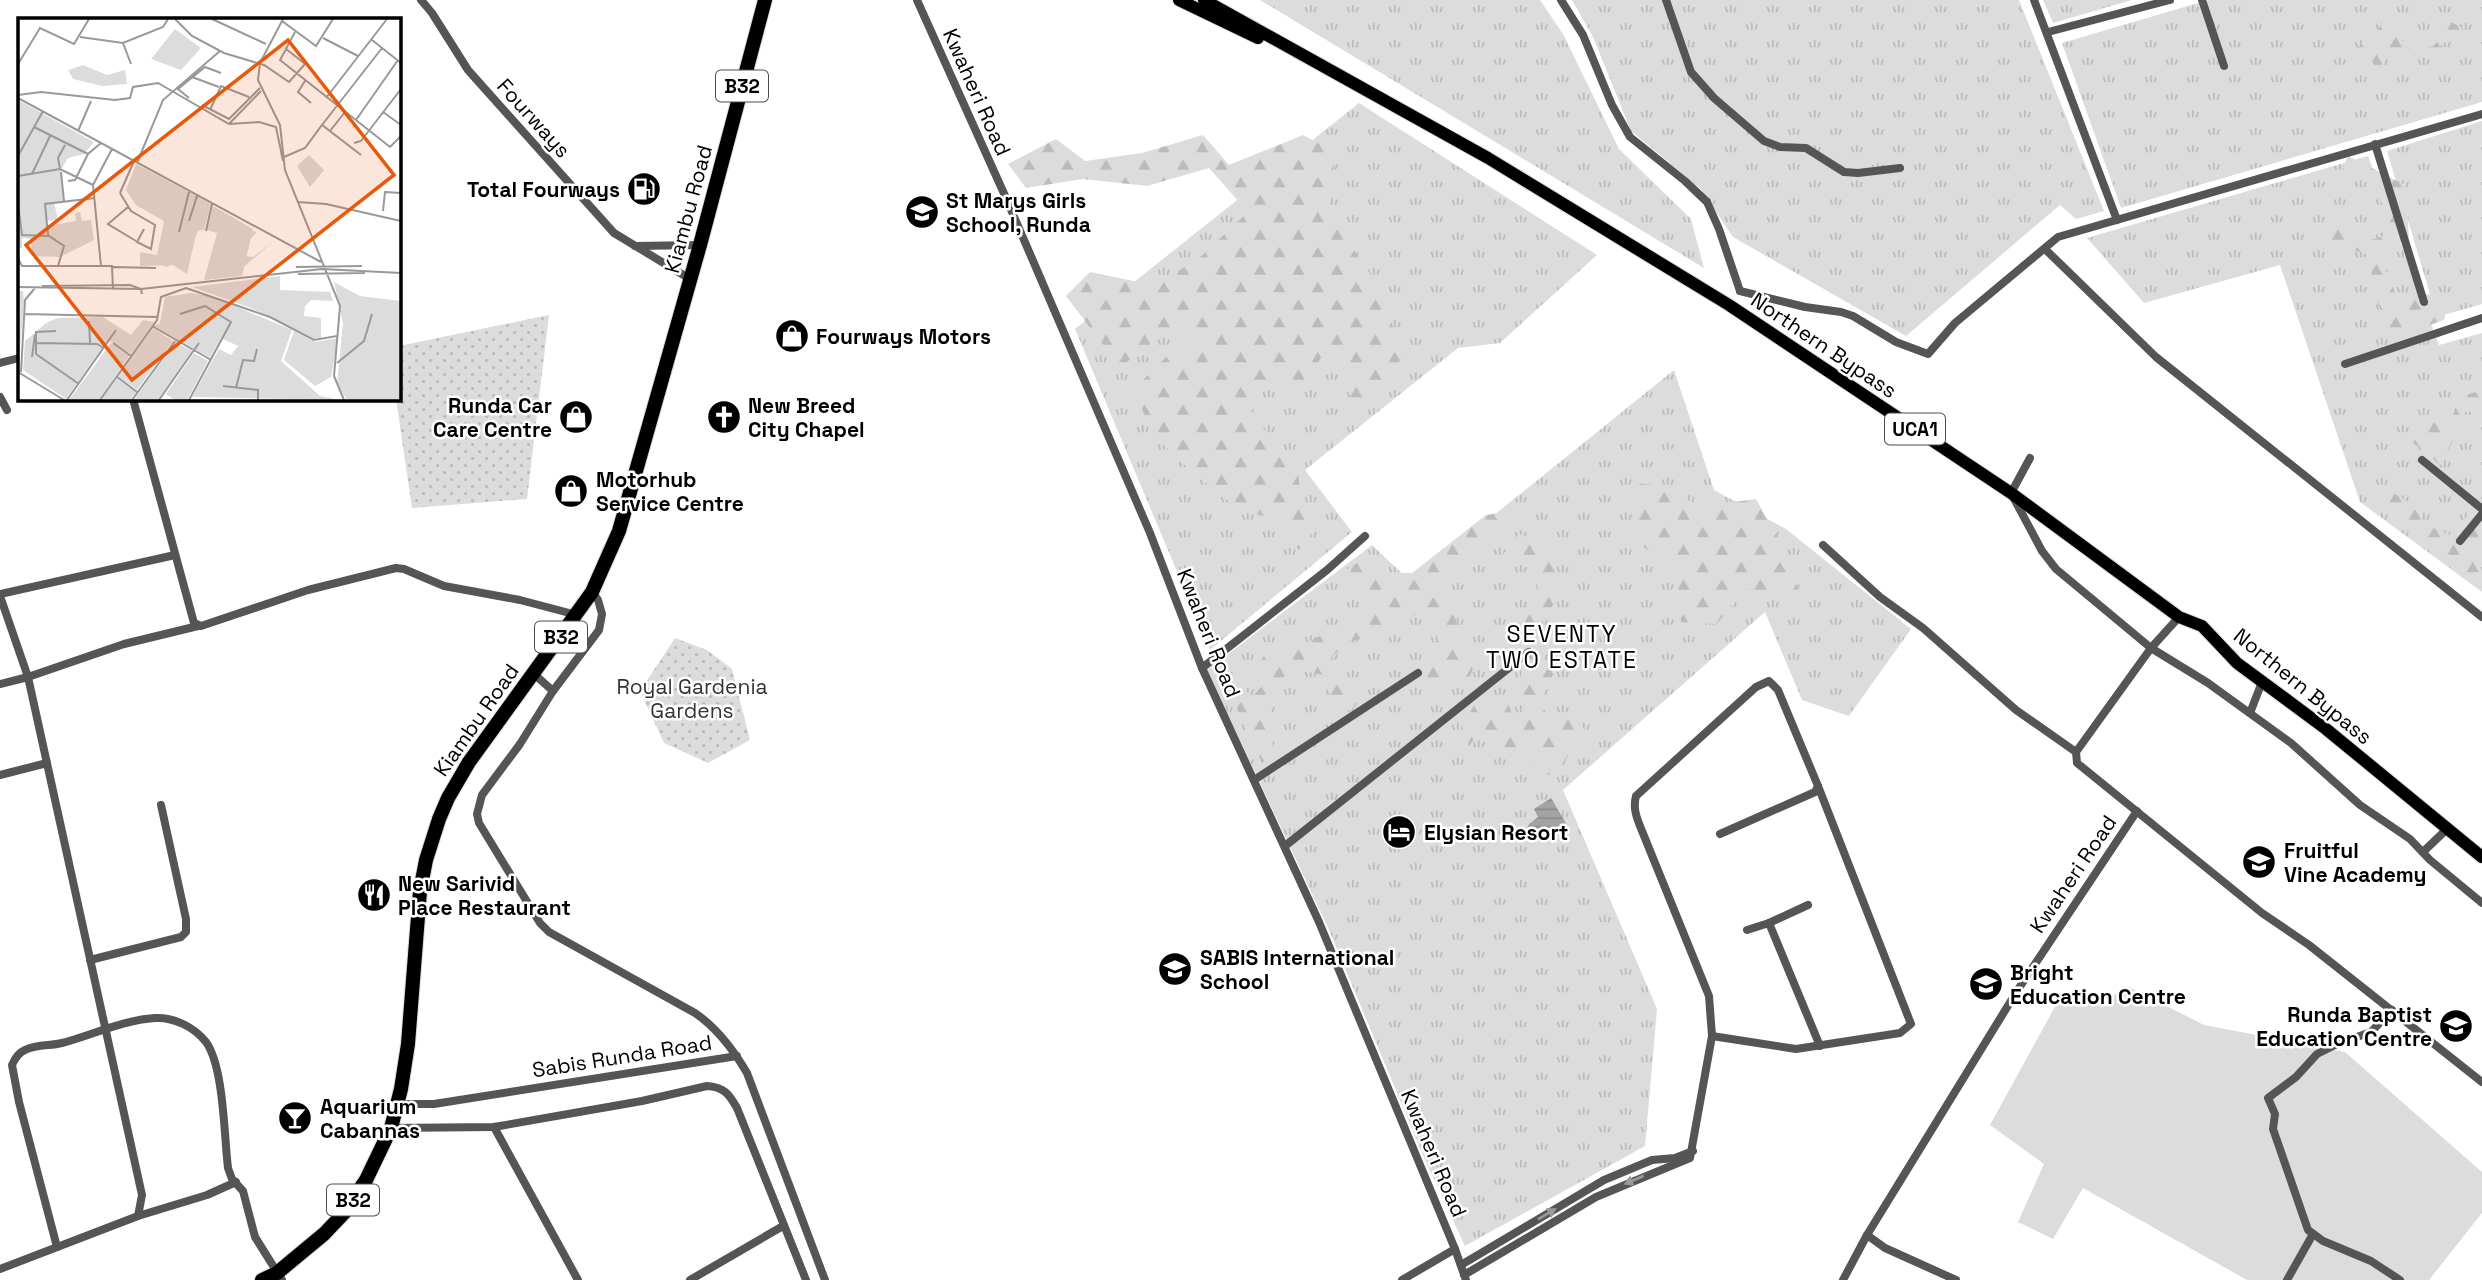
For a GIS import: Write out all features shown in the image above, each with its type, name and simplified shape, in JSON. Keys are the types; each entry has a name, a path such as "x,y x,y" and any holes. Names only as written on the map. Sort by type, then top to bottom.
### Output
{"highway":[{"name":"Kiambu Road","path":"262,1280 279,1277 344,1213 366,1180 391,1128 408,1044 420,891 434,836 448,798 469,762 577,615 592,592 620,531 765,0"}],"main road":[{"path":"1179,0 1252,36 1307,57"},
{"name":"Northern Bypass","path":"1204,0 1488,158 1729,305 2011,493 2179,617 2203,626 2237,663 2326,729 2482,857"},
{"path":"1211,0 1226,12"}],"street":[{"name":"Fourways","path":"421,0 468,71 614,233 690,279"},
{"name":"Kwaheri Road","path":"917,0 1006,198 1150,533 1202,668 1319,922 1465,1278"},
{"path":"1561,0 1583,35 1612,105 1630,136 1707,202 1740,291"},
{"path":"1667,0 1691,72 1714,98 1764,141 1780,147 1806,148 1844,172 1900,168"},
{"path":"2034,0 2117,220"},
{"path":"2048,32 2170,0"},
{"path":"2203,0 2224,66"},
{"path":"1740,291 1805,307 1842,312 1896,342 1928,354 1962,316 2063,235 2482,114"},
{"path":"2375,144 2424,302"},
{"path":"635,246 700,246"},
{"path":"2045,248 2156,357 2482,617"},
{"path":"1729,305 1740,291"},
{"path":"2345,364 2482,318"},
{"path":"0,363 18,358"},
{"path":"0,397 7,410"},
{"path":"134,401 194,623 198,626"},
{"path":"2030,458 2011,493 2042,551 2056,569 2151,648 2208,683 2291,743 2366,809 2410,839 2430,860 2482,903"},
{"path":"2422,460 2482,511 2460,541"},
{"path":"1202,668 1327,570 1365,536"},
{"path":"1823,545 1880,597 1923,628 2016,710 2076,752"},
{"path":"138,1216 142,1195 28,677 0,595 175,555"},
{"path":"0,684 124,644 201,626 308,590 396,568 444,586 520,600 577,615"},
{"path":"592,592 598,600 602,614 598,630 482,795 477,814 479,823 540,923 549,932 695,1013 716,1029 737,1056"},
{"path":"2179,617 2151,648 2076,752 2077,763 2262,912 2309,945 2482,1082"},
{"path":"1285,846 1529,652"},
{"path":"534,674 553,691"},
{"path":"1254,780 1418,674"},
{"path":"1465,1278 1610,1190 1690,1158 1712,1036 1709,996 1634,805 1636,796 1765,681 1778,690 1912,1024 1900,1033 1821,1046 1786,1048 1712,1036"},
{"path":"2250,713 2262,682"},
{"path":"0,775 47,763"},
{"path":"1720,834 1815,792 1818,786"},
{"path":"90,960 181,937 186,932 186,919 161,805"},
{"name":"Kwaheri Road","path":"1843,1280 1867,1235 2038,958 2137,811"},
{"path":"2424,851 2447,829"},
{"path":"1747,930 1808,905"},
{"path":"1769,923 1821,1046"},
{"path":"2392,1010 2371,1032 2317,1054 2296,1077 2268,1098 2275,1114 2273,1129 2305,1223 2313,1234 2334,1247 2371,1261 2399,1280"},
{"path":"57,1247 19,1102 12,1065 14,1059 23,1050 34,1046 58,1044 117,1025 155,1018 169,1019 189,1027 207,1044 216,1063 228,1168 232,1179 243,1191 255,1237 279,1277"},
{"name":"Sabis Runda Road","path":"397,1104 434,1104 737,1056 760,1105 825,1280"},
{"path":"391,1128 494,1127 716,1086 728,1093 737,1108 806,1280"},
{"path":"494,1127 579,1280"},
{"path":"1461,1265 1604,1180 1652,1160 1675,1158 1693,1151"},
{"path":"1604,1180 1610,1190"},
{"path":"0,1269 138,1216 207,1195 236,1182"},
{"path":"690,1280 783,1226"},
{"path":"2287,1280 2313,1234"},
{"path":"1867,1235 1885,1248 1956,1280"},
{"path":"1402,1280 1455,1249"}],"green space":[{"path":"1260,0 1540,0 1563,34 1619,149 1691,219 1704,268"},
{"path":"1572,0 2019,0 2104,211 2076,219 2060,205 1906,336 1733,237 1701,189 1631,131 1593,37"},
{"path":"2043,0 2132,0 2053,23"},
{"path":"2208,0 2482,0 2482,102 2121,208 2062,43"},
{"path":"2385,17 2392,31 2404,42 2409,35 2419,43 2432,47 2444,35 2449,21 2463,28 2428,56 2387,54 2381,73 2369,58 2355,50 2376,31"},
{"path":"1359,103 1597,255 1500,343 1458,348 1305,470 1352,532 1210,650 1075,329"},
{"path":"2482,121 2482,304 2437,317 2387,151"},
{"path":"1203,135 1229,165 1303,135 1335,152 1330,215 1384,294 1401,357 1381,390 1348,405 1357,368 1324,352 1307,382 1276,382 1247,404 1276,446 1297,463 1300,491 1315,529 1299,550 1275,518 1242,512 1193,473 1150,432 1135,388 1166,357 1208,350 1175,326 1120,367 1066,296 1090,272 1153,285 1197,260 1248,212 1209,168 1147,186 1083,179 1026,188 1008,164 1056,139 1085,161 1142,153"},
{"path":"2348,156 2405,185 2409,237 2388,248 2383,264 2394,290 2398,316 2406,297 2440,293 2448,304 2444,320 2390,339 2378,303 2367,254 2350,249 2338,257 2321,250 2335,220 2351,235 2362,240 2383,236 2387,224 2377,192 2365,168 2339,177"},
{"path":"2368,156 2439,345 2482,333 2482,592 2360,502 2280,265 2144,303 2087,238"},
{"path":"549,315 527,499 412,508 396,401 401,401 401,346"},
{"path":"1674,370 1714,490 1786,529 1911,629 1849,716 1802,700 1765,612 1563,790 1657,1009 1645,1146 1465,1246 1425,1160 1329,930 1207,670 1372,545 1411,582"},
{"path":"2482,391 2482,412 2464,412 2440,466 2429,454 2403,436 2418,424 2452,420 2457,401 2468,394"},
{"path":"1631,483 1670,486 1697,507 1756,499 1788,556 1799,592 1744,589 1717,624 1681,622 1677,569 1637,543"},
{"path":"2385,488 2413,505 2426,525 2450,535 2457,531 2470,511 2482,528 2482,585 2369,492"},
{"path":"1519,513 1507,530 1485,545 1448,578 1436,581 1421,594 1440,600 1455,610 1458,634 1477,658 1470,676 1441,684 1427,679 1426,665 1448,657 1438,645 1435,615 1400,616 1373,636 1348,642 1330,659 1344,674 1367,691 1353,709 1340,712 1323,675 1294,669 1272,687 1272,709 1263,725 1276,751 1262,763 1222,676 1231,673 1252,697 1262,686 1253,669 1267,653 1300,646 1374,609 1342,573 1368,555 1391,573 1412,573 1486,515"},
{"path":"1519,534 1553,548 1560,595 1541,623 1543,657 1554,673 1540,700 1551,725 1564,715 1588,731 1572,746 1561,771 1533,779 1537,747 1507,759 1491,734 1482,728 1469,746 1462,726 1475,704 1508,703 1517,727 1525,708 1519,689 1522,667 1520,620 1538,589 1531,557 1501,557"},
{"name":"Royal Gardenia Gardens","path":"675,638 707,650 732,669 750,740 708,763 664,743 640,691"},
{"path":"2129,987 2204,1025 2345,1052 2482,1172 2482,1213 2429,1280 2247,1280 2083,1188 2053,1239 2018,1222 2044,1164 1990,1125 2062,994 2105,1000"}],"shaded area":[{"path":"1551,798 1567,825 1535,839 1526,831 1529,824 1538,817 1534,809"}],"place":[{"name":"Total Fourways","path":"644,189"},
{"name":"St Marys Girls School, Runda","path":"922,212"},
{"name":"Fourways Motors","path":"792,336"},
{"name":"Runda Car Care Centre","path":"576,417"},
{"name":"New Breed City Chapel","path":"724,417"},
{"name":"Motorhub Service Centre","path":"571,491"},
{"name":"Elysian Resort","path":"1399,832"},
{"name":"Fruitful Vine Academy","path":"2259,862"},
{"name":"New Sarivid Place Restaurant","path":"374,895"},
{"name":"SABIS International School","path":"1175,969"},
{"name":"Bright Education Centre","path":"1986,984"},
{"name":"Runda Baptist Education Centre","path":"2456,1026"},
{"name":"Aquarium Cabannas","path":"295,1118"}],"district":[{"name":"SEVENTY TWO ESTATE","path":"1562,647"}]}
